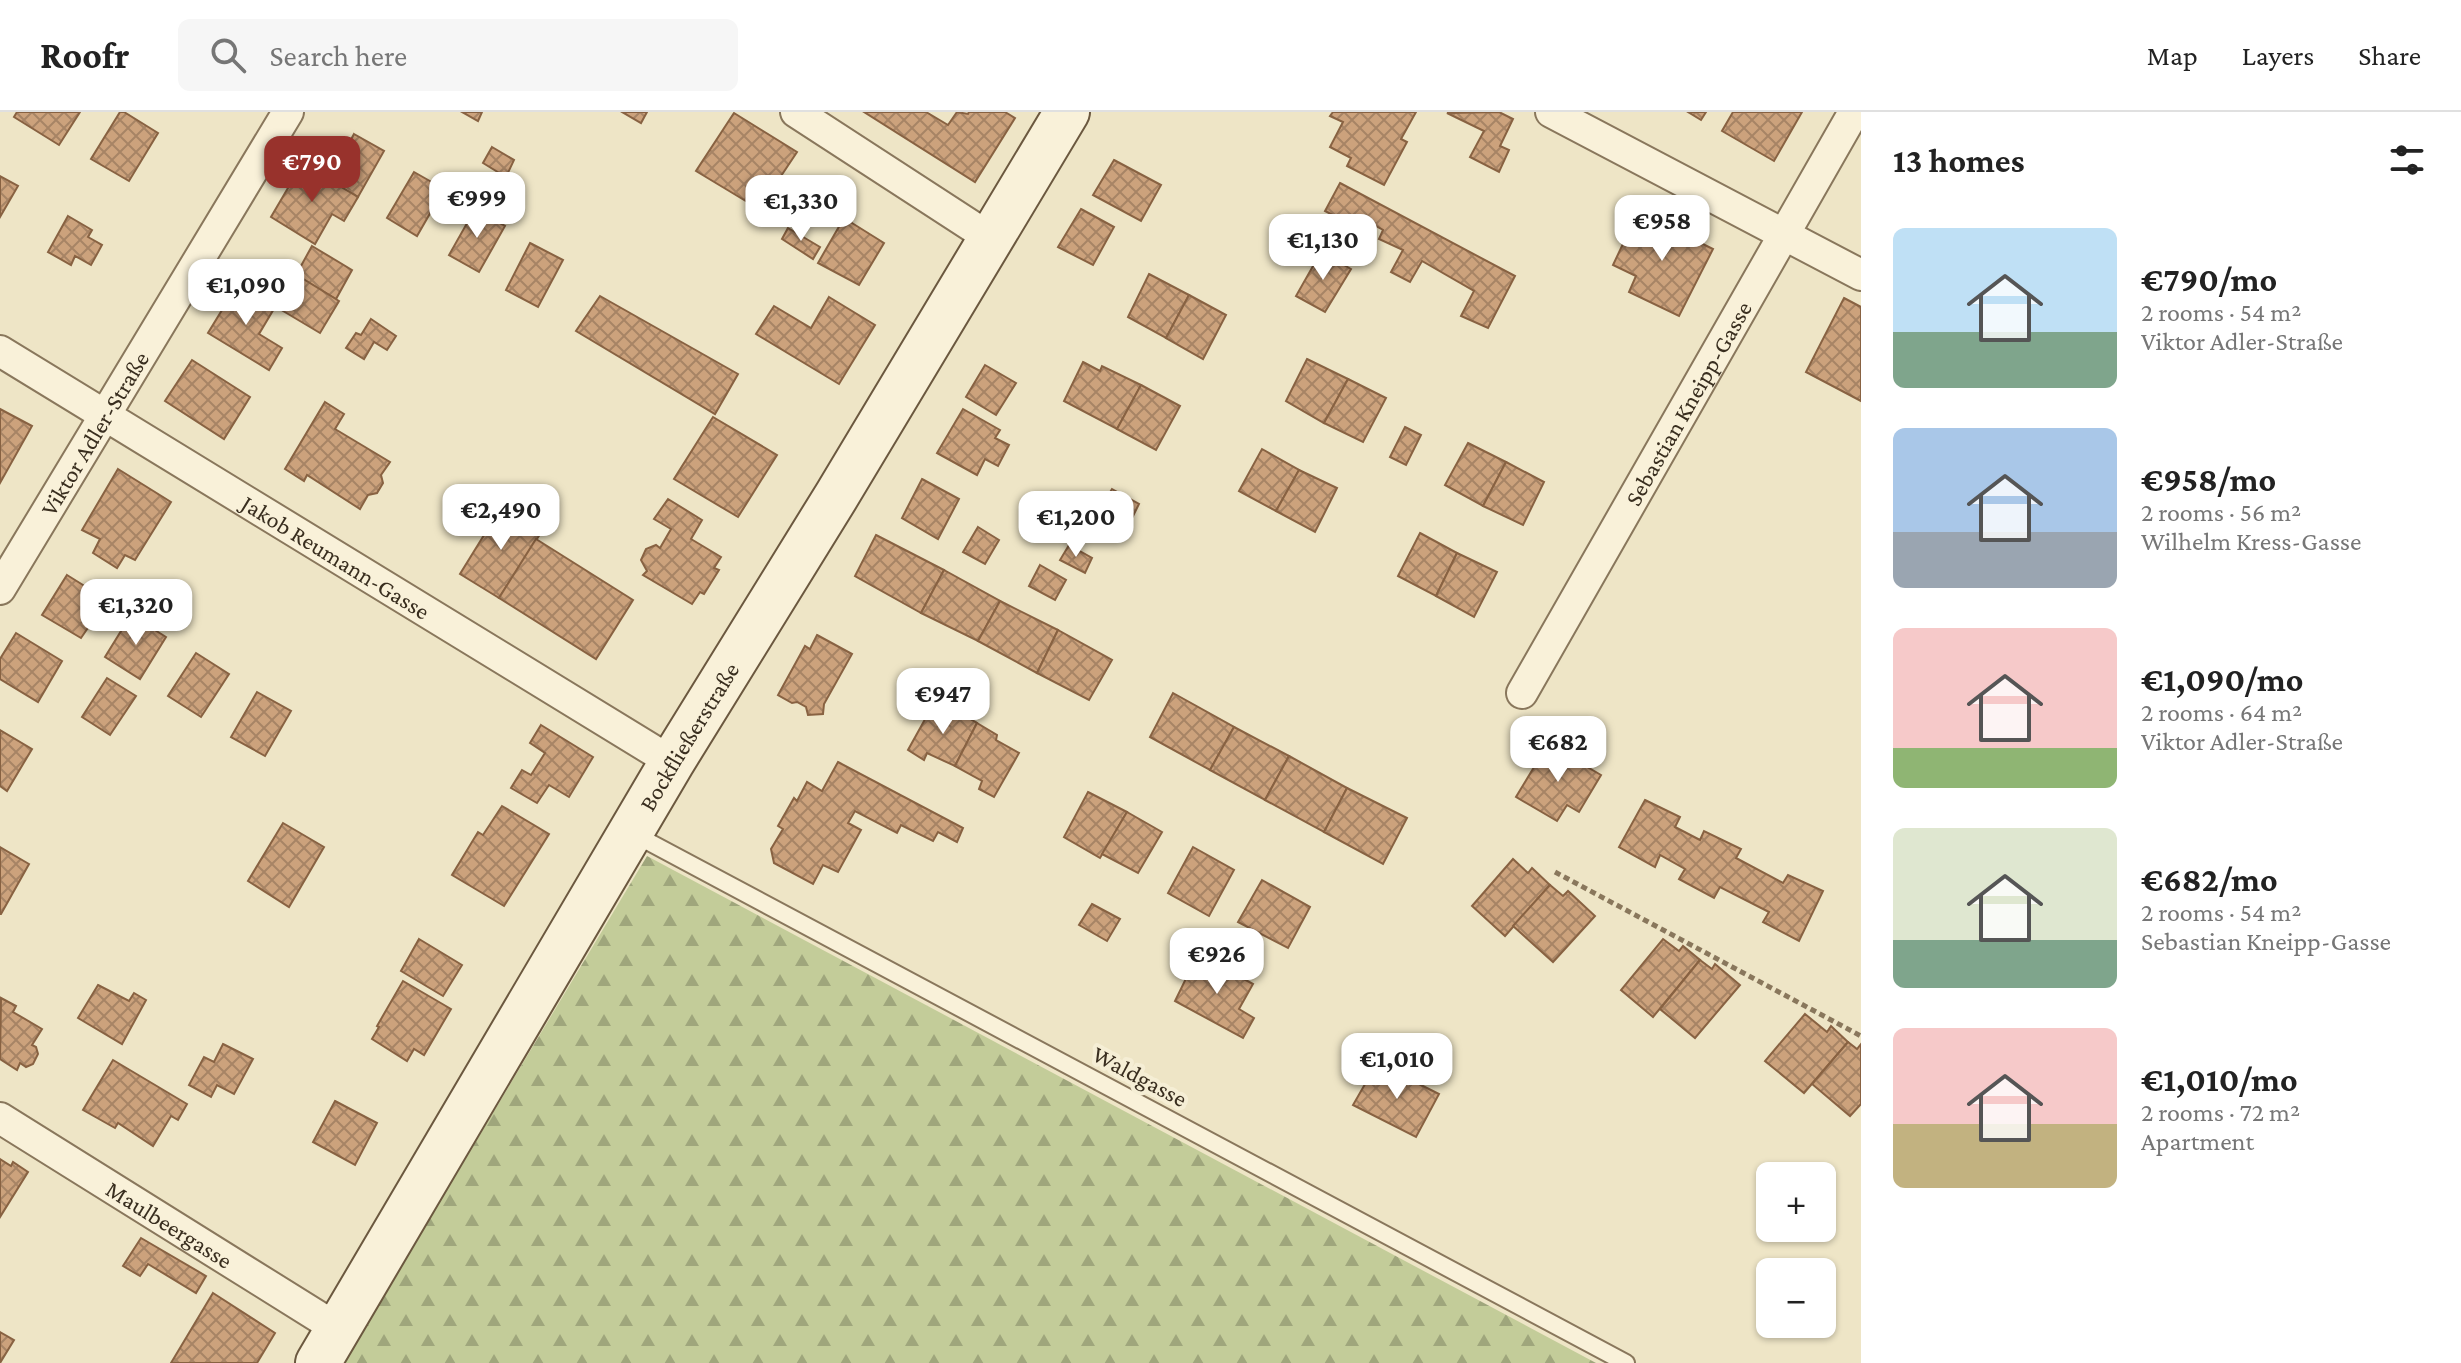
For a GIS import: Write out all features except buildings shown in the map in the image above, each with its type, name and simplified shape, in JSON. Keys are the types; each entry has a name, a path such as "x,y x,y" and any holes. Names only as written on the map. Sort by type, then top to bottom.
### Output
{"main road":[{"name":"Bockfließerstraße","path":"328,1346 672,762 1067,112"}],"street":[{"name":"Viktor Adler-Straße","path":"0,589 288,112"},
{"path":"796,112 990,238"},
{"path":"1551,112 1861,275"},
{"name":"Sebastian Kneipp-Gasse","path":"1522,693 1854,112"},
{"name":"Jakob Reumann-Gasse","path":"0,351 672,762"},
{"name":"Maulbeergasse","path":"0,1118 328,1346"}],"lane":[{"name":"Waldgasse","path":"631,832 1626,1363"}],"path":[{"path":"1555,872 1861,1036"}],"green space":[{"path":"647,856 1596,1363 343,1363"}]}
